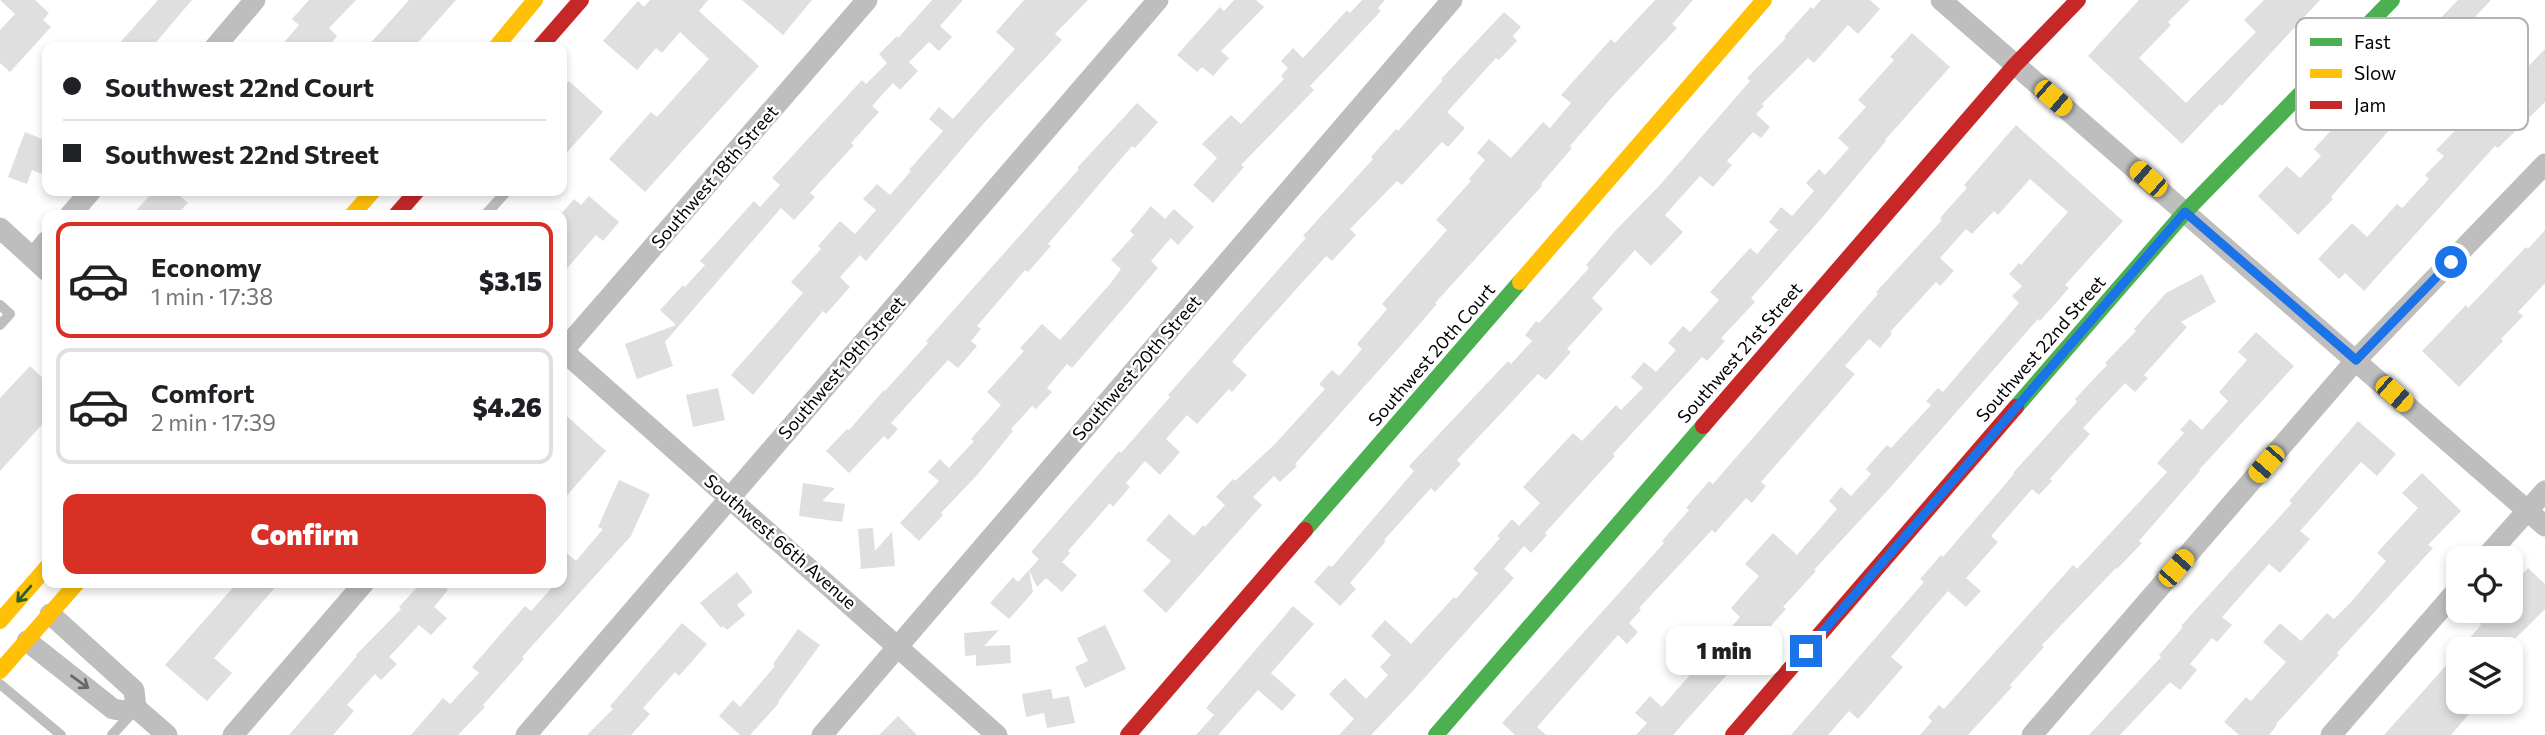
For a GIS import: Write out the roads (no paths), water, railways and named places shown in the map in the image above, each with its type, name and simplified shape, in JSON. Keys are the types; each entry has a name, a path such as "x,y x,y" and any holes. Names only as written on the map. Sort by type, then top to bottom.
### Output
{"street":[{"path":"219,42 256,0"},
{"path":"500,42 535,0"},
{"path":"543,42 550,18 565,0"},
{"path":"544,42 581,0"},
{"name":"Southwest 18th Street","path":"567,345 867,0"},
{"name":"Southwest 19th Street","path":"526,735 1158,0"},
{"name":"Southwest 20th Street","path":"821,735 1452,0"},
{"name":"Southwest 20th Court","path":"1128,735 1764,0"},
{"path":"1941,0 2545,526"},
{"name":"Southwest 21st Street","path":"1436,735 2015,65 2078,0"},
{"name":"Southwest 22nd Street","path":"2374,18 2392,0"},
{"path":"512,42 514,24"},
{"name":"Southwest 22nd Street","path":"1733,735 2185,212 2296,98"},
{"path":"2032,735 2356,360 2545,164"},
{"path":"74,210 87,196"},
{"path":"356,210 369,196"},
{"path":"0,228 40,264"},
{"name":"Southwest 66th Avenue","path":"567,355 997,735"},
{"path":"2496,546 2545,491"},
{"path":"0,621 42,572"},
{"path":"0,671 73,588"},
{"path":"233,735 360,588"},
{"path":"2331,735 2446,603"},
{"path":"50,614 134,690 136,708 167,735"},
{"path":"27,641 113,709 125,711 136,708"}],"lane":[{"path":"490,210 502,196"},
{"path":"0,305 10,314 0,325"},
{"path":"0,684 61,735"},
{"path":"112,735 136,708"}]}
